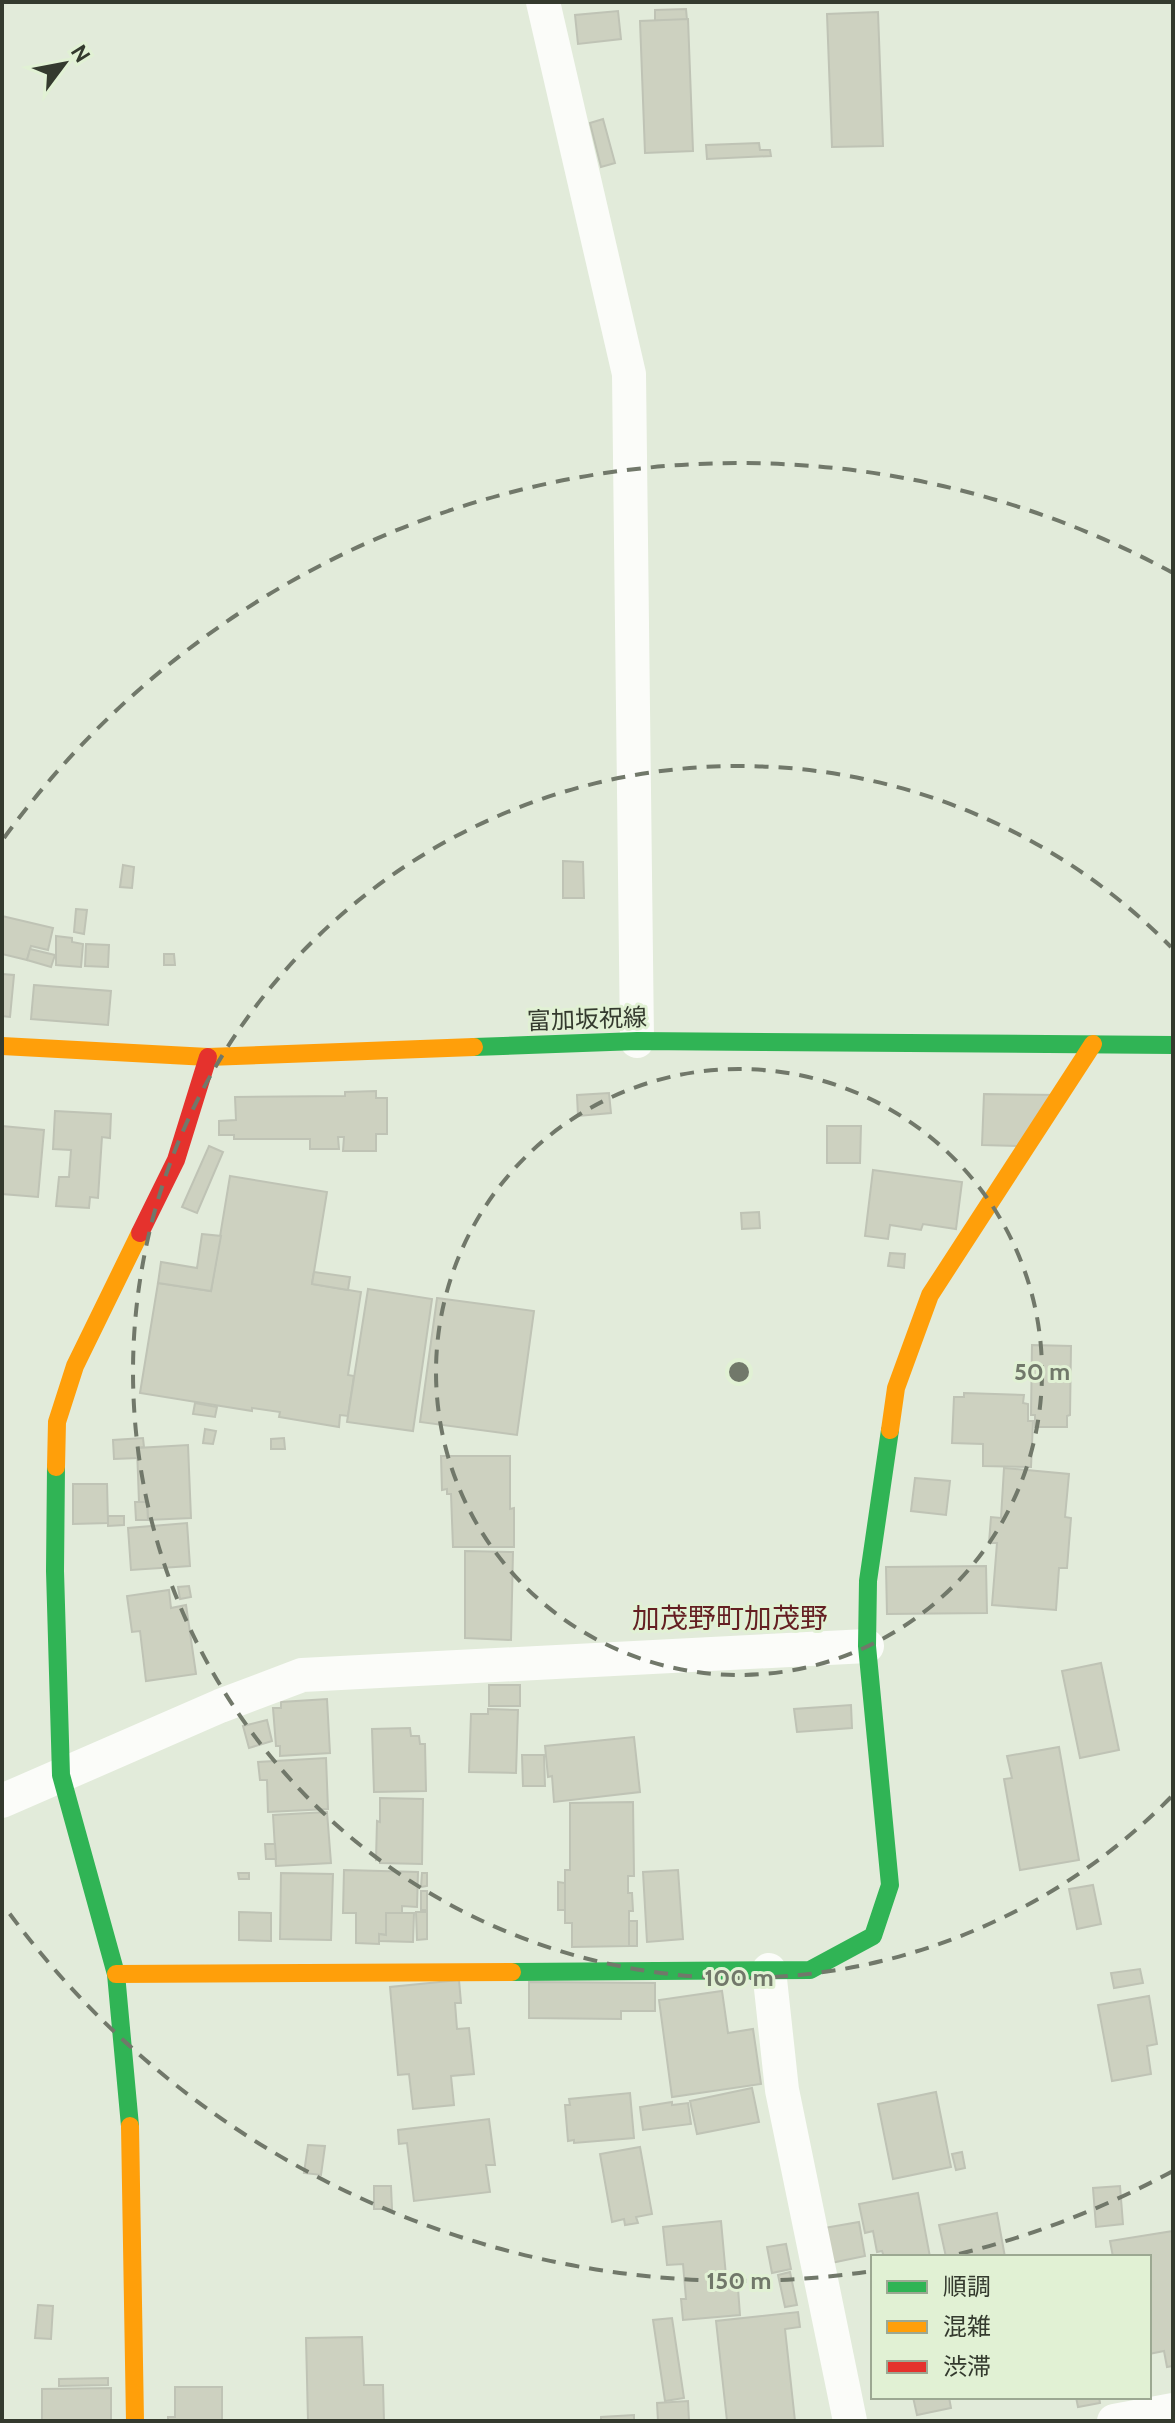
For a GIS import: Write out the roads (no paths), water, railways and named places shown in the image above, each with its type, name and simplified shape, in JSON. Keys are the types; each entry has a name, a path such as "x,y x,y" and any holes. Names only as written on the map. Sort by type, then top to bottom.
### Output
{"street":[{"path":"524,2 544,2 629,374 637,1041"},
{"name":"富加坂祝線","path":"2,1046 208,1057 637,1041 1173,1045"},
{"path":"116,1974 810,1970 873,1936 890,1885 867,1646 868,1581 896,1388 930,1295 1093,1044"},
{"path":"135,2421 130,2108 116,1974 61,1775 55,1571 57,1422 75,1366 176,1160 208,1057"},
{"path":"2,1801 220,1706 302,1675 867,1646"},
{"path":"769,1970 782,2090 850,2421"},
{"path":"1114,2421 1173,2410"}],"district":[{"name":"加茂野町加茂野","path":"730,1618"}]}
